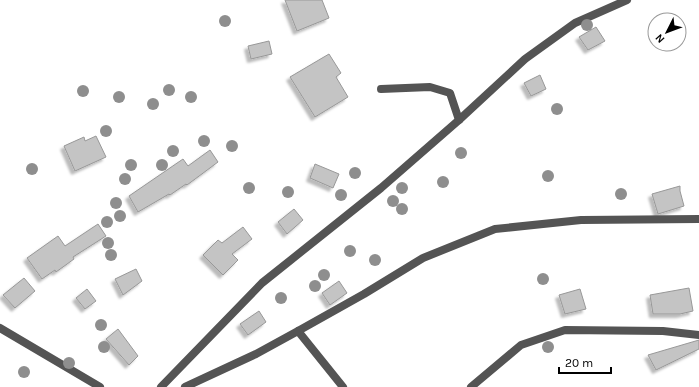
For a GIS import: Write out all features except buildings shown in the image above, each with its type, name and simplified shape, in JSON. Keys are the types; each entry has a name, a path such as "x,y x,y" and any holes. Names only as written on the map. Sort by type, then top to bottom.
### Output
{"street":[{"path":"161,387 262,283 382,188 525,59 575,23 627,0"},
{"path":"381,89 430,87 450,93 459,120"},
{"path":"185,387 256,354 364,294 423,258 495,229 581,220 699,219"},
{"path":"0,328 100,387"},
{"path":"471,387 521,345 565,330 663,331 699,335"},
{"path":"298,331 342,387"}]}
